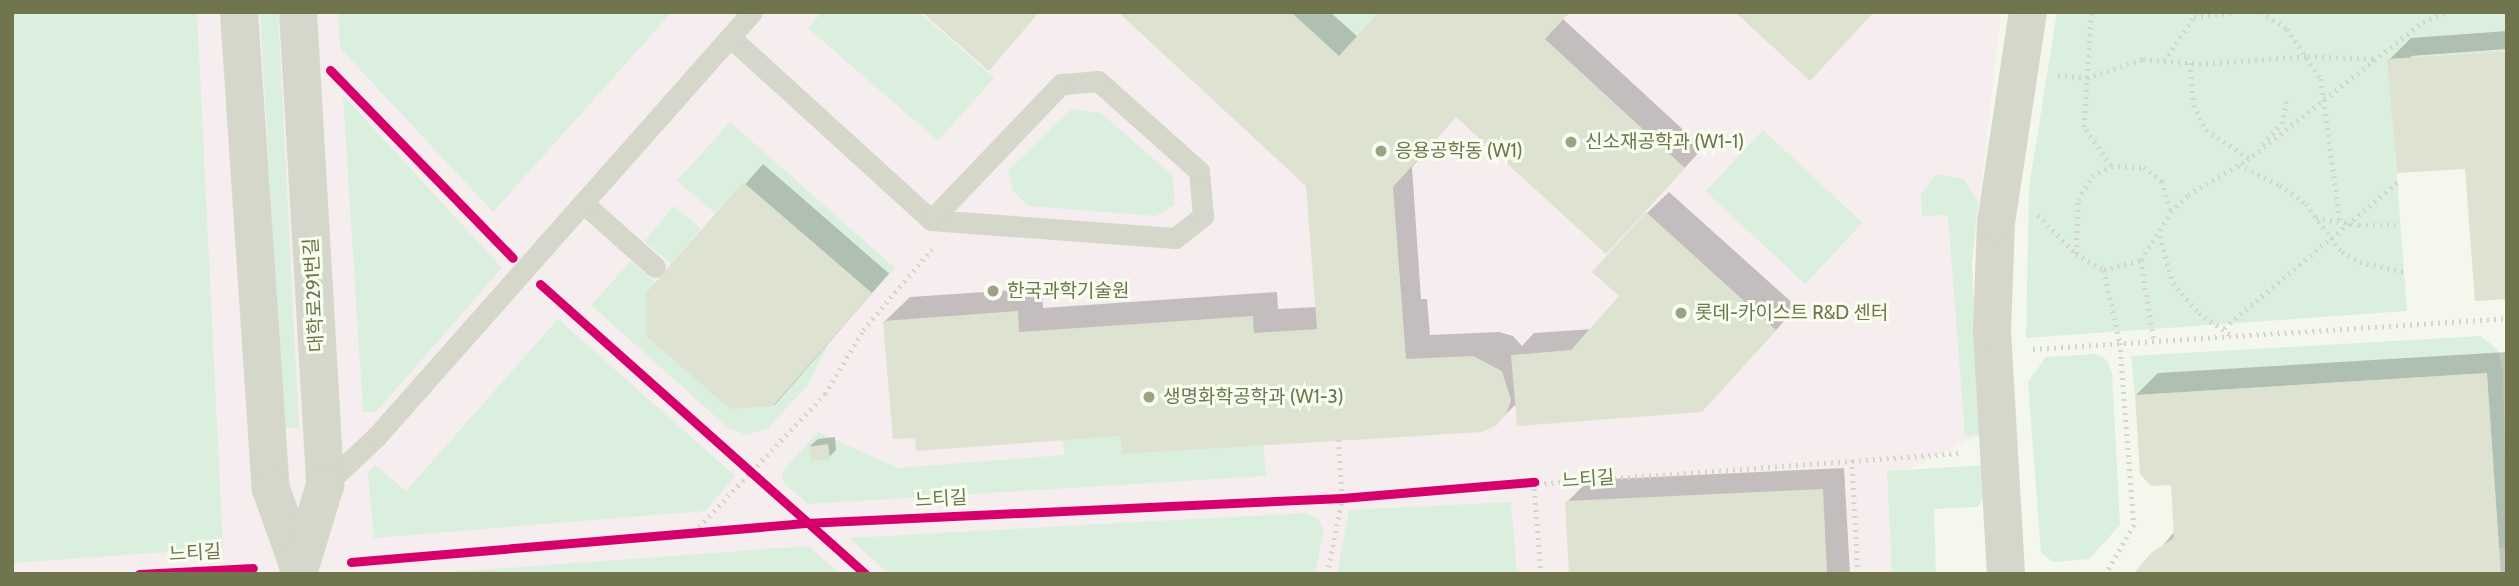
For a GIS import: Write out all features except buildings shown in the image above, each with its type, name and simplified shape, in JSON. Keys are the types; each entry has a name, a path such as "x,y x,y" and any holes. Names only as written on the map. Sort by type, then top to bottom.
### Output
{"street":[{"path":"239,12 271,489 298,569"},
{"name":"대학로291번길","path":"298,12 325,485 298,569"},
{"path":"2006,574 1992,331 1996,223 2028,12"}],"lane":[{"path":"325,485 376,437 752,12"},
{"path":"730,37 931,220 1175,238 1203,216 1199,171 1098,81 1061,84 931,220"},
{"path":"583,203 655,267"}],"path":[{"path":"2091,12 2084,127 2111,166"},
{"path":"2164,61 2194,17 2236,12"},
{"path":"2261,12 2287,29 2321,79 2340,222"},
{"path":"2033,204 2038,217 2076,254 2104,270 2141,260 2160,235 2171,212 2188,195 2247,160 2423,22 2446,12"},
{"path":"2050,74 2087,78 2143,59 2248,64 2308,57 2375,59"},
{"path":"2190,63 2194,105 2206,130 2247,160"},
{"path":"339,80 513,258"},
{"path":"2247,160 2282,124 2287,97"},
{"path":"2238,164 2280,185 2316,218 2342,252 2360,262 2404,272"},
{"path":"2076,254 2078,200 2092,176 2111,166 2144,167 2162,181 2171,212"},
{"path":"2224,328 2398,182"},
{"path":"2316,218 2347,224 2401,225"},
{"path":"694,532 825,394 863,330 932,254 931,220"},
{"path":"2160,235 2174,283 2199,313 2232,335"},
{"path":"2141,260 2154,341"},
{"path":"2104,270 2120,343 2133,526 2106,574"},
{"path":"540,284 865,574"},
{"path":"2019,350 2507,318"},
{"path":"1327,574 1342,498 1338,440"},
{"path":"1852,460 1858,574"},
{"path":"1534,482 1541,574"}],"shaded area":[{"name":"한국과학기술원","path":"12,12 2001,12 1972,264 1980,435 1908,469 1909,574 12,574"}],"green space":[{"path":"12,12 197,12 223,548 12,563"},
{"path":"260,12 278,12 299,428 284,428"},
{"path":"338,12 672,12 493,212 340,48"},
{"path":"822,12 919,12 994,78 938,141 808,28"},
{"path":"1291,12 1379,12 1339,56"},
{"path":"2057,12 2507,12 2507,51 2388,59 2407,311 2026,338 2029,188"},
{"path":"343,95 502,268 376,412 363,412"},
{"path":"1072,109 1101,113 1173,176 1175,205 1156,216 1028,206 1013,191 1008,170"},
{"path":"730,122 895,268 872,293 743,182 715,213 677,181"},
{"path":"1763,130 1862,223 1805,284 1706,191"},
{"path":"1936,174 1964,179 1978,202 1972,264 1980,435 1965,436 1948,215 1922,216 1921,194"},
{"path":"674,206 701,228 671,264 644,241"},
{"path":"631,261 655,282 646,293 646,336 731,409 773,406 831,339 808,385 767,429 746,435 727,427 591,305"},
{"path":"558,319 735,476 705,511 374,538 368,473 375,465 406,491"},
{"path":"2481,336 2498,350 2503,371 2507,548 2499,548 2487,373 2135,395 2131,356"},
{"path":"2095,354 2107,360 2112,373 2120,525 2089,559 2053,562 2041,553 2028,382 2046,357"},
{"path":"818,432 898,468 1064,455 1063,440 1120,436 1122,454 1263,444 1266,476 808,504 783,482 782,472"},
{"path":"1985,465 1985,497 1977,507 1934,509 1936,574 1892,574 1887,471"},
{"path":"1511,502 1517,574 1337,574 1349,510"},
{"path":"1305,513 1317,518 1324,530 1315,574 889,574 849,538"},
{"path":"808,546 841,574 425,574"}],"cycle path":[{"path":"330,70 513,258"},
{"path":"540,284 865,574"},
{"name":"느티길","path":"351,562 805,523 1342,498 1534,482"},
{"name":"느티길","path":"139,574 253,568"}],"place":[{"name":"신소재공학과 (W1-1)","path":"1571,142"},
{"name":"응용공학동 (W1)","path":"1381,151"},
{"name":"한국과학기술원","path":"993,291"},
{"name":"롯데-카이스트 R&D 센터","path":"1681,313"},
{"name":"생명화학공학과 (W1-3)","path":"1149,397"}]}
